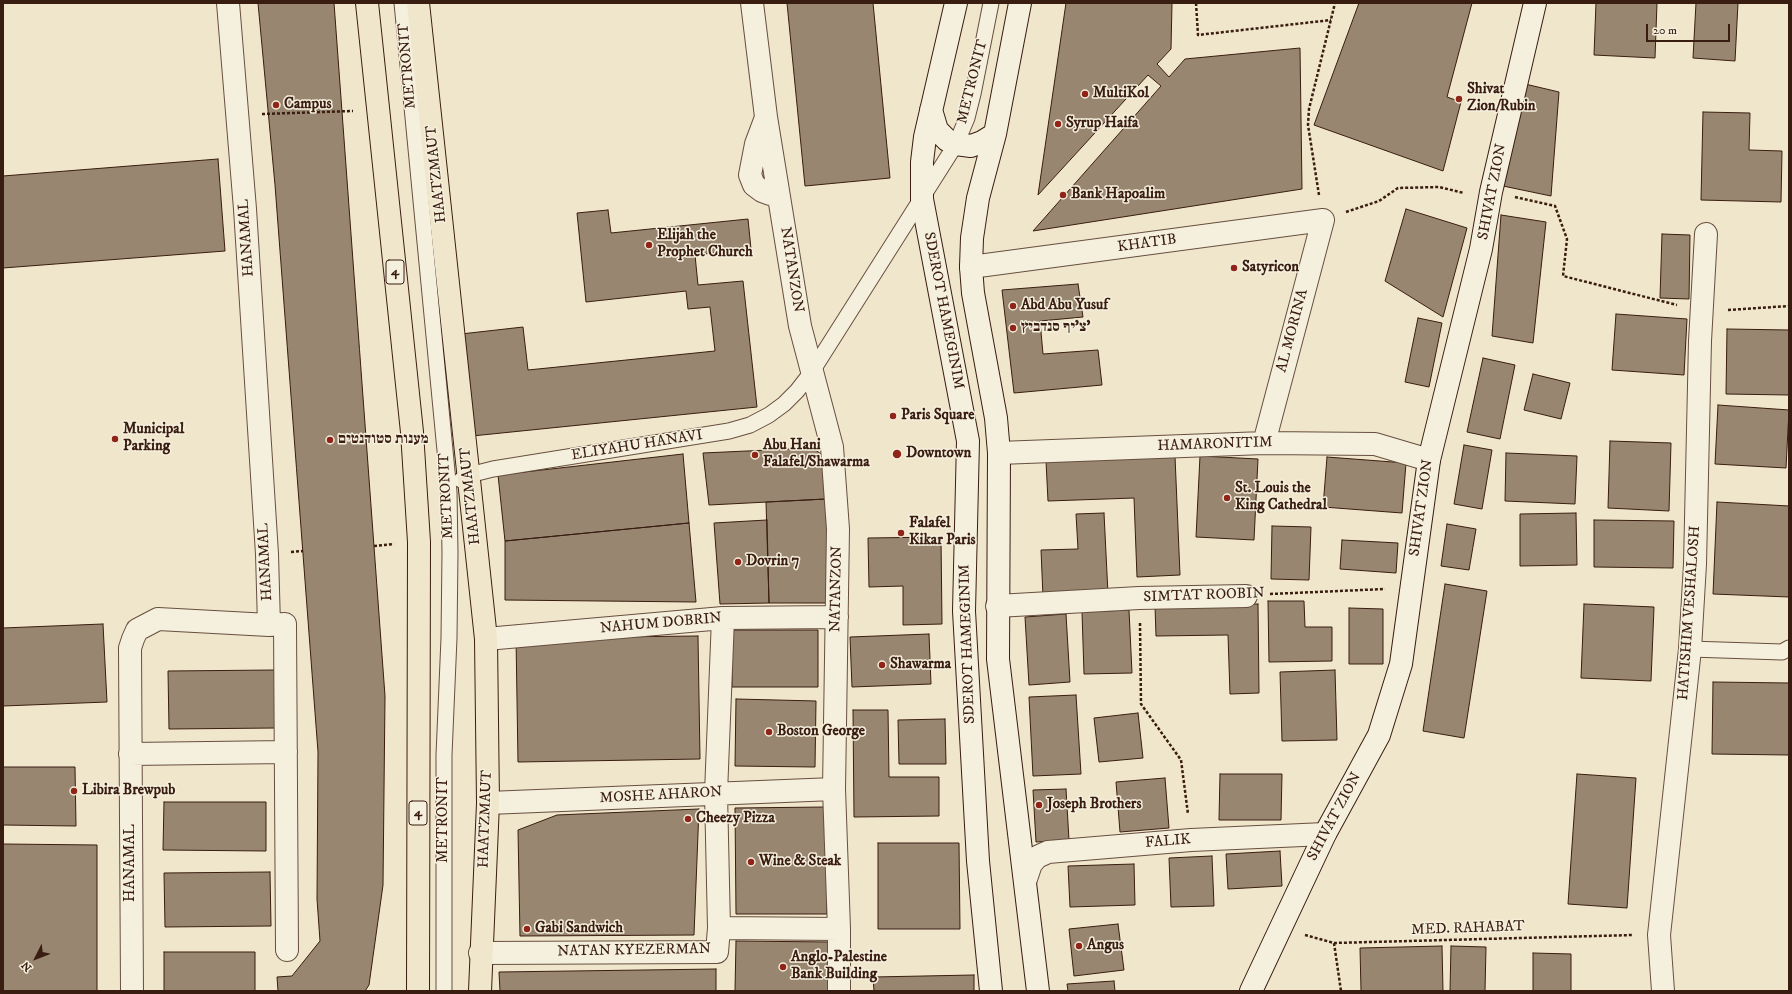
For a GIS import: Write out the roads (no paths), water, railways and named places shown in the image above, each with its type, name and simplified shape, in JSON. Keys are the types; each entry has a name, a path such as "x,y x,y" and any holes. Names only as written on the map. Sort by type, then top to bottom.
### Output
{"highway":[{"name":"4","path":"367,3 412,432 419,542 418,991"},
{"name":"HAATZMAUT","path":"418,3 486,639 488,804 480,952 480,991"}],"street":[{"name":"HANAMAL","path":"132,991 130,648 137,630 158,619 269,625 267,554 245,209 228,3"},
{"name":"NATANZON","path":"752,3 766,117 756,144 750,174 754,185 762,191 770,194 778,193 800,326 811,373 832,447 838,529 834,789 839,929 839,991"},
{"name":"SDEROT HAMEGINIM","path":"956,3 931,110 922,162 922,199 968,441 964,611 978,861 991,991"},
{"name":"SDEROT HAMEGINIM","path":"1020,3 995,134 978,198 972,238 971,268 973,293 996,418 999,453 997,606 998,658 1026,879 1038,991"},
{"name":"SHIVAT ZION","path":"1251,991 1325,834 1379,735 1401,664 1429,460 1481,249 1490,196 1535,3"},
{"path":"931,110 937,130 947,140 956,144 971,146 982,142 995,134"},
{"name":"KHATIB","path":"971,268 1323,220"},
{"name":"AL MORINA","path":"1264,443 1323,220"},
{"name":"HATISHIM VESHALOSH","path":"1663,991 1659,935 1690,649 1695,564 1701,311 1706,234"},
{"name":"HAMARONITIM","path":"999,453 1264,443 1376,444 1429,460"},
{"name":"SIMTAT ROOBIN","path":"997,606 1139,598 1246,596"},
{"name":"NAHUM DOBRIN","path":"486,639 723,618 837,617"},
{"path":"719,928 716,793 723,618"},
{"path":"269,625 285,624 288,950"},
{"path":"130,754 286,752"},
{"name":"MOSHE AHARON","path":"488,804 834,789"},
{"name":"FALIK","path":"1026,879 1031,864 1037,857 1048,852 1191,840 1325,834"},
{"name":"NATAN KYEZERMAN","path":"480,952 717,952 719,928 839,929"}],"lane":[{"name":"METRONIT","path":"402,3 449,492 449,638 444,755 444,991"},
{"name":"METRONIT","path":"811,373 956,144 970,106 991,3"},
{"name":"ELIYAHU HANAVI","path":"449,492 469,475 493,469 729,431 750,424 769,415 784,404 797,391 811,373"},
{"path":"1690,649 1782,652 1789,648"}],"place":[{"name":"MultiKol","path":"1085,94"},
{"name":"Shivat Zion/Rubin","path":"1459,99"},
{"name":"Campus","path":"276,105"},
{"name":"Syrup Haifa","path":"1058,124"},
{"name":"Bank Hapoalim","path":"1063,195"},
{"name":"Elijah the Prophet Church","path":"649,245"},
{"name":"Satyricon","path":"1234,268"},
{"name":"Abd Abu Yusuf","path":"1013,306"},
{"name":"צ'יף סנדביץ'","path":"1013,328"},
{"name":"Paris Square","path":"893,416"},
{"name":"Municipal Parking","path":"115,439"},
{"name":"מענות סטודנטים","path":"330,440"},
{"name":"Downtown","path":"897,454"},
{"name":"Abu Hani Falafel/Shawarma","path":"755,455"},
{"name":"St. Louis the King Cathedral","path":"1227,498"},
{"name":"Falafel Kikar Paris","path":"901,533"},
{"name":"Dovrin 7","path":"738,562"},
{"name":"Shawarma","path":"882,665"},
{"name":"Boston George","path":"769,732"},
{"name":"Libira Brewpub","path":"74,791"},
{"name":"Joseph Brothers","path":"1039,805"},
{"name":"Cheezy Pizza","path":"688,819"},
{"name":"Wine & Steak","path":"751,862"},
{"name":"Gabi Sandwich","path":"527,929"},
{"name":"Angus","path":"1079,946"},
{"name":"Anglo-Palestine Bank Building","path":"783,967"}]}
